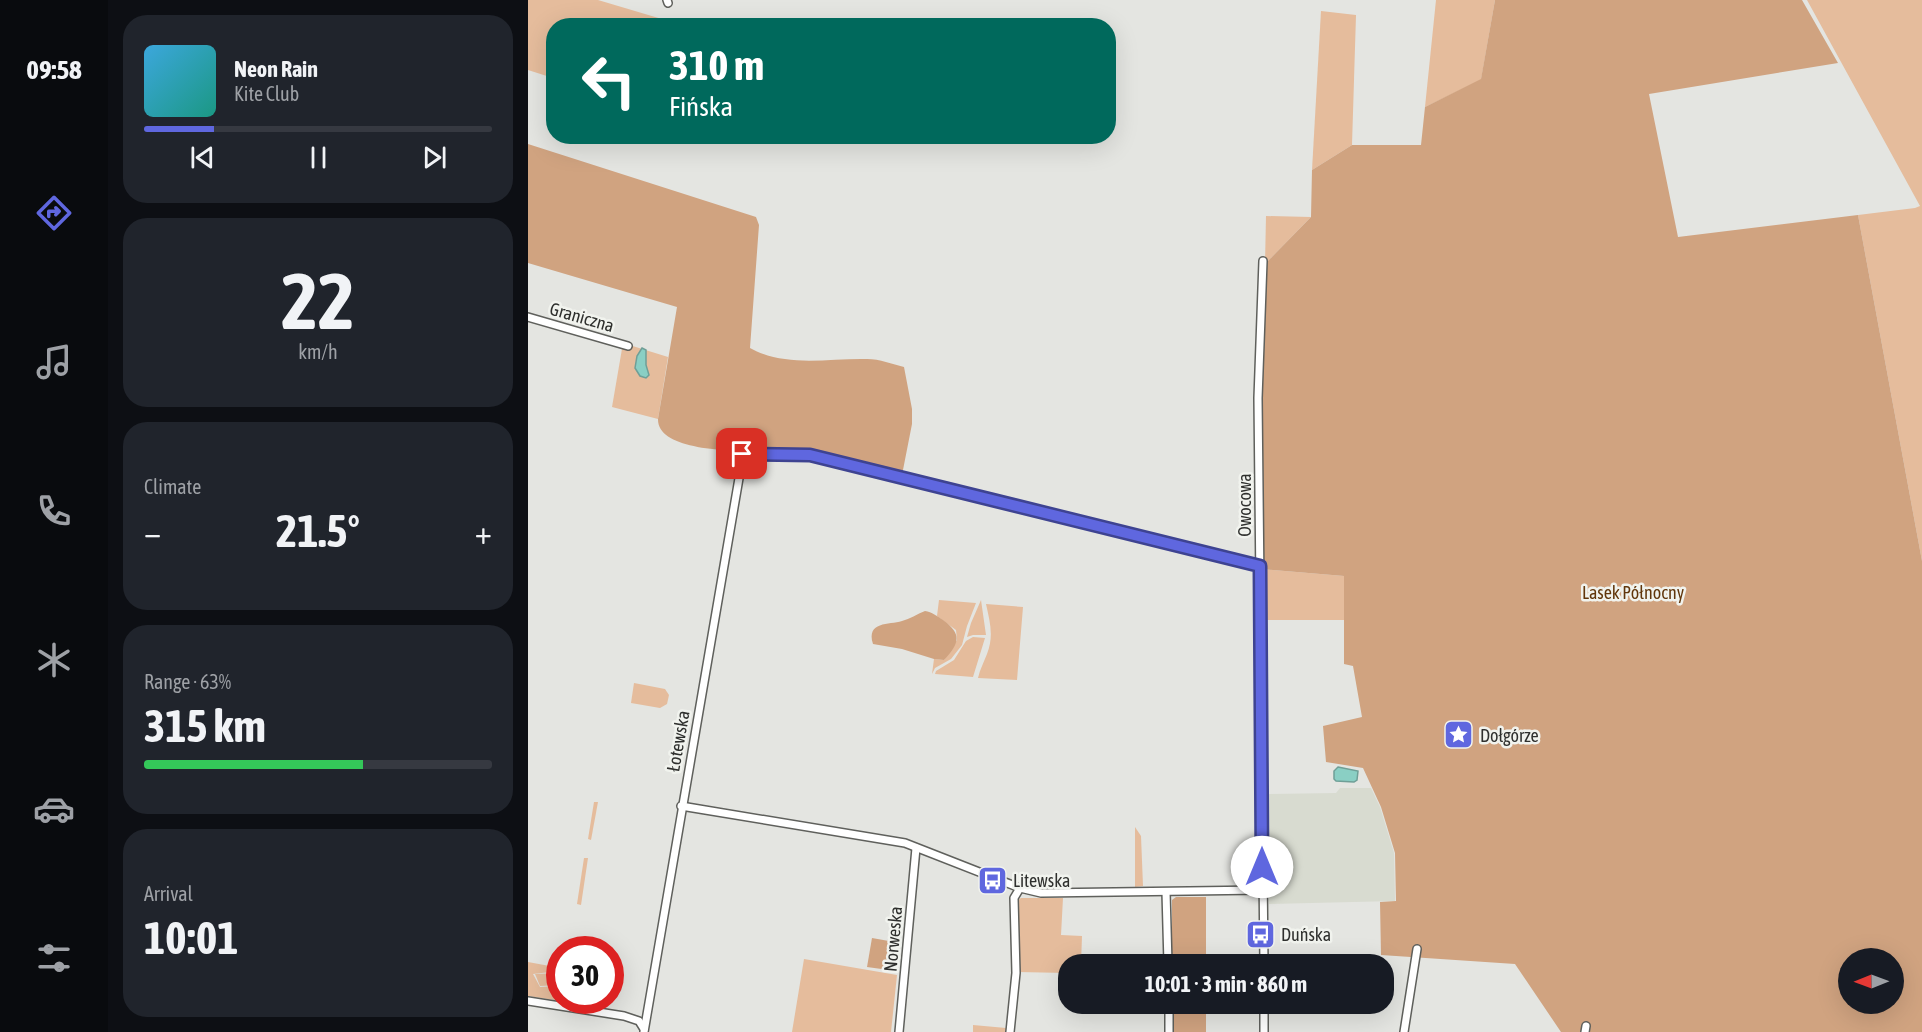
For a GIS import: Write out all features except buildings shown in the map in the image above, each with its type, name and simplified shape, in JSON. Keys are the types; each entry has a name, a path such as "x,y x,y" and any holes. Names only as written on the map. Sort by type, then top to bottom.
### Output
{"street":[{"name":"Owocowa","path":"1263,261 1258,398 1264,954"},
{"name":"Graniczna","path":"528,317 628,346"},
{"name":"Łotewska","path":"644,1030 742,454 810,455 1260,566"},
{"path":"681,806 905,843 1020,888 1047,893 1263,890"},
{"name":"Norweska","path":"899,1032 916,848"},
{"path":"1011,1032 1016,973 1014,898 1020,888"},
{"path":"1166,892 1168,954"},
{"path":"1404,1032 1418,949"},
{"path":"528,1001 624,1016 639,1021 644,1030"},
{"path":"1169,1014 1169,1032"},
{"path":"1264,1014 1264,1032"}],"shaded area":[{"path":"528,0 598,0 658,18 546,18 546,76 528,70"},
{"path":"1436,0 1495,0 1481,80 1425,107"},
{"path":"1807,0 1922,0 1922,561 1858,215 1920,206"},
{"path":"1321,11 1356,15 1352,145 1312,170"},
{"path":"1266,216 1311,217 1265,264"},
{"path":"623,343 668,357 658,419 612,407"},
{"path":"1261,569 1344,576 1344,620 1261,620"},
{"path":"939,600 976,603 962,645 951,659 935,668 932,674 934,659 944,660 957,640 956,630 937,616"},
{"path":"981,600 986,635 967,637 971,623"},
{"path":"986,604 1023,607 1017,680 978,678 991,635"},
{"path":"973,637 985,638 973,677 935,674 936,671 954,660 966,641"},
{"path":"634,683 665,689 669,695 667,704 660,708 631,703"},
{"path":"1340,788 1371,788 1380,807 1394,853 1395,901 1269,904 1267,794 1336,793"},
{"path":"594,802 598,802 591,840 588,839"},
{"path":"1135,827 1141,836 1143,886 1135,887"},
{"path":"584,858 588,858 581,905 577,904"},
{"path":"1021,898 1063,898 1061,935 1082,936 1081,954 1058,954 1058,973 1017,972 1017,901"},
{"path":"804,959 897,975 891,1032 792,1032"},
{"path":"528,962 546,965 546,972 533,974 540,987 546,987 546,999 528,996"},
{"path":"535,974 546,974 546,986 540,986"},
{"path":"973,1025 1006,1028 1006,1032 973,1032"}],"green space":[{"name":"Lasek Północny","path":"1495,0 1802,0 1838,63 1649,94 1678,237 1858,215 1922,561 1922,1032 1561,1032 1515,964 1381,954 1380,902 1396,901 1395,853 1381,807 1363,768 1326,762 1323,726 1362,717 1353,666 1344,664 1344,576 1261,569 1262,353 1265,264 1311,217 1312,170 1352,145 1421,145 1425,107 1481,79"},
{"path":"528,144 756,217 759,225 750,348 778,358 792,360 872,359 904,367 912,409 912,424 902,475 813,453 698,447 677,441 663,432 658,419 677,307 528,263"},
{"path":"925,611 943,620 956,634 956,644 944,660 873,644 873,631 880,625 905,620"},
{"path":"1176,897 1206,897 1206,954 1172,954 1172,900"},
{"path":"872,938 900,943 896,971 867,967"},
{"path":"1172,1014 1206,1014 1206,1032 1172,1032"}],"water":[{"path":"642,348 646,350 649,375 646,378 640,376 635,368 637,356"},
{"path":"1338,767 1358,771 1357,780 1354,782 1336,781 1334,771"}],"place":[{"name":"Dołgórze","path":"1459,735"},
{"name":"Litewska","path":"992,880"},
{"name":"Duńska","path":"1260,934"}],"route":[{"path":"742,454 810,455 1260,566 1262,867"}]}
